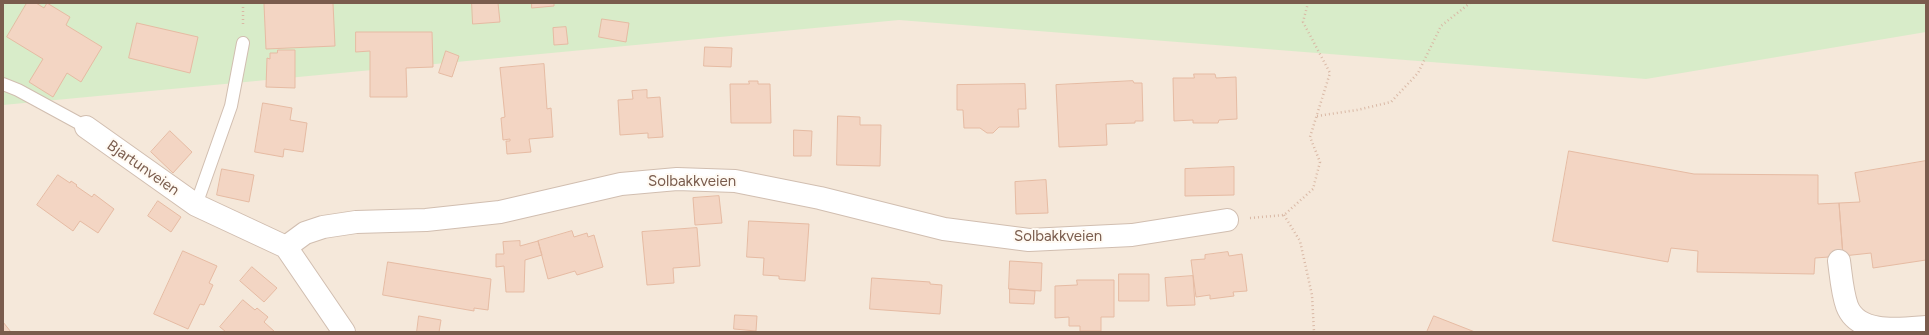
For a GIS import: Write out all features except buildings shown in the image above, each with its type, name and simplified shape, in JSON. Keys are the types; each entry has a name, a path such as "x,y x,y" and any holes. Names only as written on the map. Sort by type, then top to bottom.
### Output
{"street":[{"name":"Bjartunveien","path":"86,127 196,205 286,247"},
{"name":"Solbakkveien","path":"286,247 305,233 323,227 349,223 426,220 500,212 621,184 677,179 735,181 820,198 944,229 1029,240 1132,235 1227,220"},
{"path":"286,247 344,332"},
{"path":"1839,261 1847,306 1856,320 1870,328 1896,329 1926,327"}],"lane":[{"path":"196,205 231,106 243,43"},
{"name":"Bjartunveien","path":"3,84 18,90 86,127"}],"path":[{"path":"1227,220 1284,215 1313,189 1320,162 1310,137 1330,73 1303,22 1308,3"},
{"path":"1317,116 1357,110 1390,102 1418,73 1441,26 1470,3"},
{"path":"1284,215 1300,241 1312,296 1314,332"}],"shaded area":[{"path":"1367,3 1926,3 1926,332 3,332 3,101 965,11"}],"green space":[{"path":"3,3 1926,3 1926,32 1646,79 899,20 3,105"}]}
